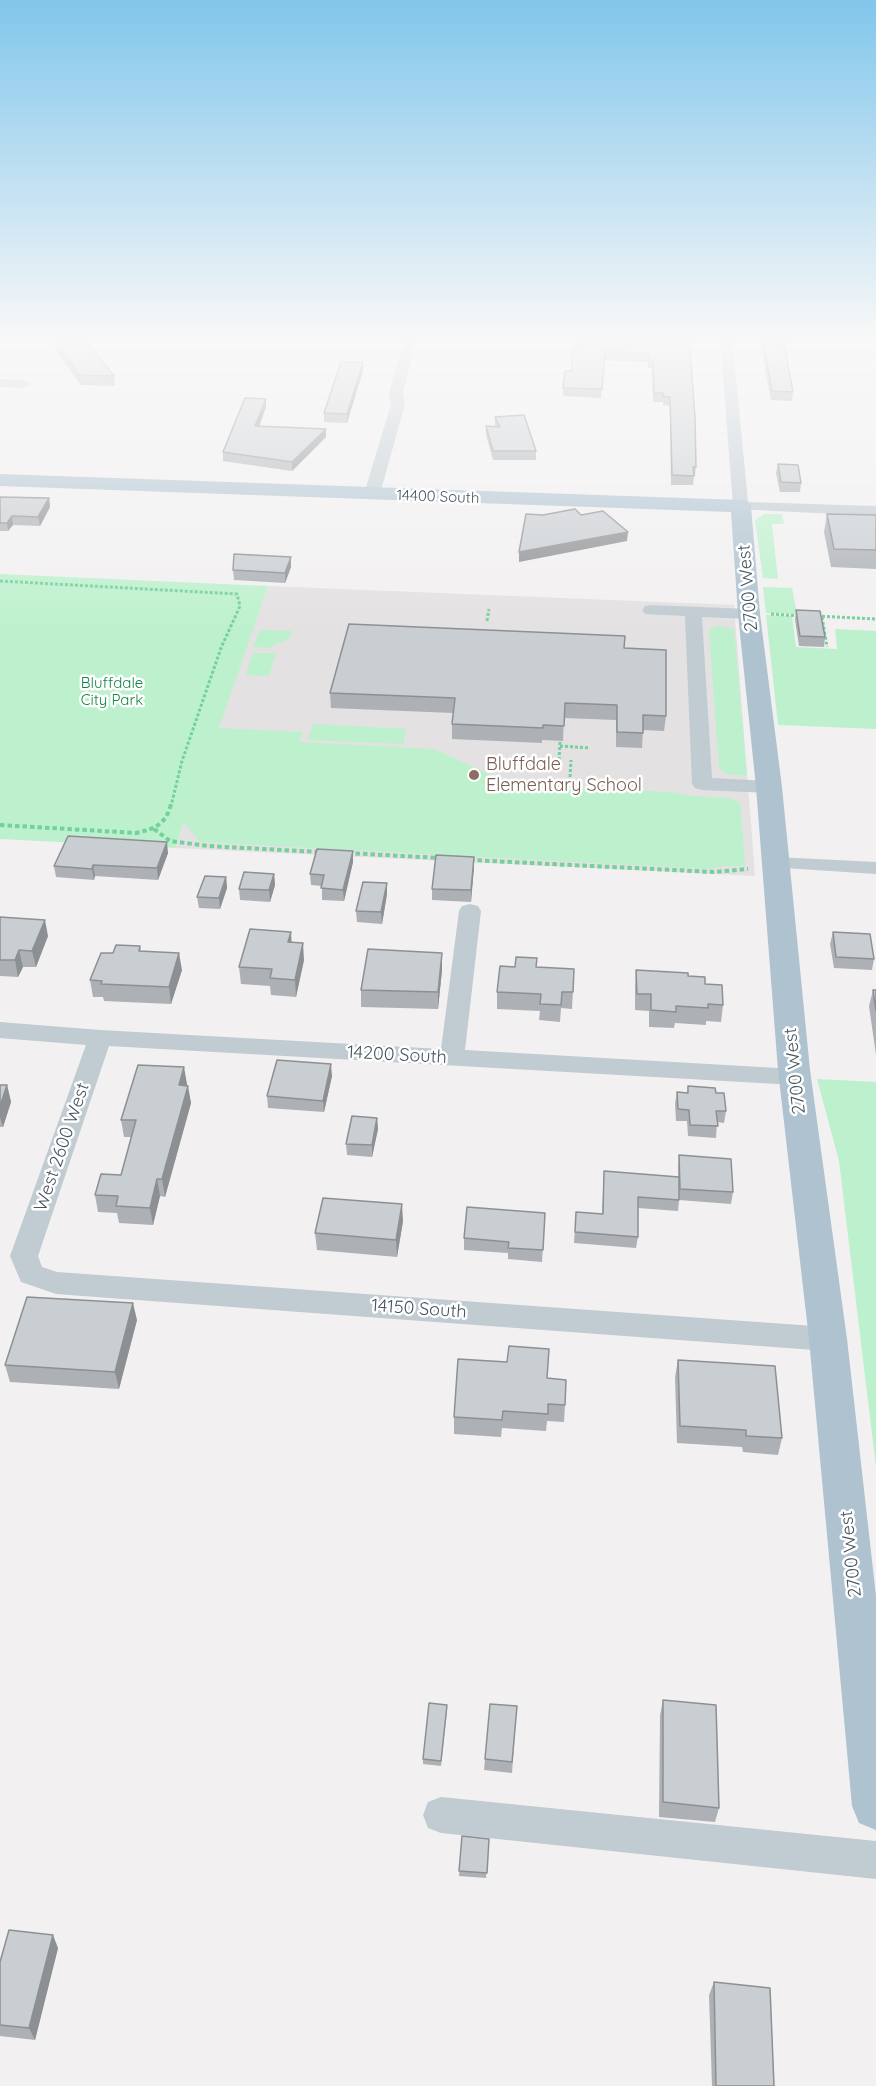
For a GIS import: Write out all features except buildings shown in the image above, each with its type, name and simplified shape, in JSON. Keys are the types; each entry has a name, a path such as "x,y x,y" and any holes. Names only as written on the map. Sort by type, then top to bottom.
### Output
{"main road":[{"name":"14400 South","path":"0,480 741,507"},
{"name":"2700 West","path":"741,507 760,614 769,787 762,866 795,1077 828,1339 876,1806"}],"street":[{"path":"372,494 390,433"},
{"name":"2700 West","path":"735,433 741,507"},
{"name":"14400 South","path":"741,507 876,512"},
{"path":"651,610 760,614"},
{"path":"693,612 702,784 769,787"},
{"path":"762,866 876,868"},
{"path":"452,1058 470,910"},
{"name":"14200 South","path":"0,1030 100,1038 795,1077"},
{"name":"West 2600 West","path":"24,1256 100,1038"},
{"name":"14150 South","path":"24,1256 31,1274 56,1283 828,1339"},
{"path":"441,1815 616,1835 876,1860"}],"path":[{"path":"0,581 237,594 240,606 217,659 183,761 168,817 154,829 136,833 0,825"},
{"path":"487,621 489,609"},
{"path":"760,614 802,616"},
{"path":"812,616 876,619"},
{"path":"822,617 827,647"},
{"path":"559,760 560,744 590,748"},
{"path":"570,777 571,760"},
{"path":"154,829 170,841 208,846 326,852"},
{"path":"337,853 443,858"},
{"path":"467,859 714,872 762,866"}],"shaded area":[{"name":"Bluffdale Elementary School","path":"268,586 734,605 755,876 175,848"}],"green space":[{"path":"764,514 782,514 784,524 772,524 778,579 763,578 755,520"},
{"name":"Bluffdale City Park","path":"0,574 268,586 219,728 302,732 300,742 434,749 493,776 493,781 729,798 740,803 745,866 708,869 200,842 184,822 175,848 0,839"},
{"path":"763,587 792,588 797,614 766,613"},
{"path":"766,615 792,616 796,647 837,649 835,629 876,631 876,729 778,725"},
{"path":"717,626 734,629 747,776 727,774 719,768 709,630"},
{"path":"260,630 292,631 289,639 268,648 253,647"},
{"path":"253,653 276,653 269,676 246,675"},
{"path":"313,724 406,729 403,744 308,740"},
{"path":"817,1079 876,1082 876,1467 839,1161"}],"place":[{"name":"Bluffdale Elementary School","path":"474,775"}]}
